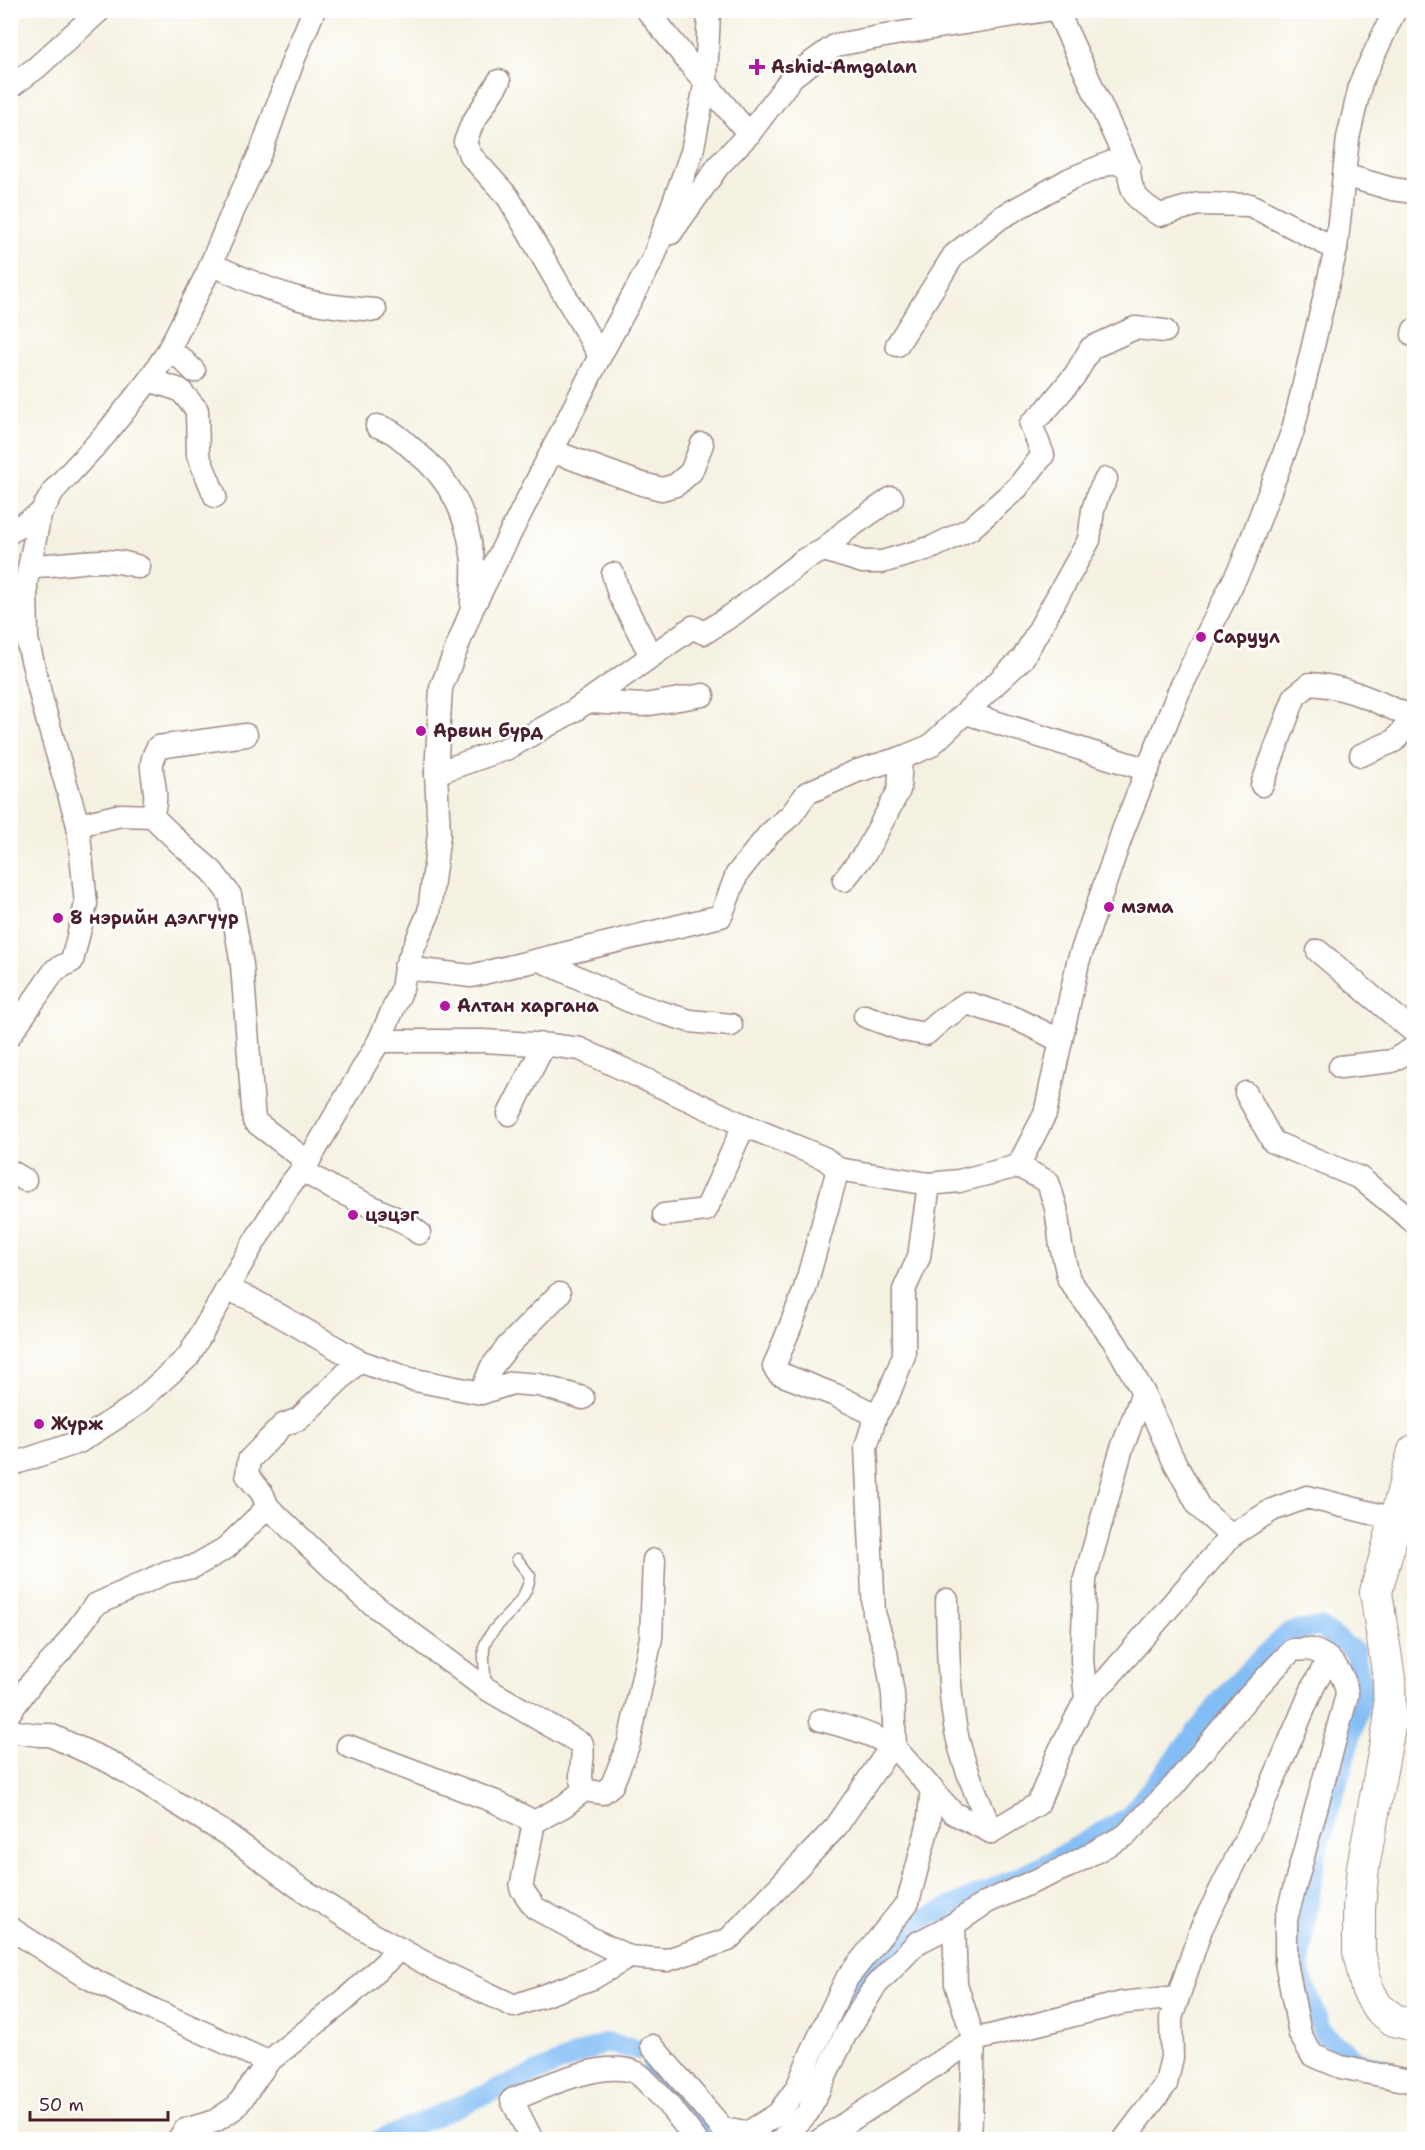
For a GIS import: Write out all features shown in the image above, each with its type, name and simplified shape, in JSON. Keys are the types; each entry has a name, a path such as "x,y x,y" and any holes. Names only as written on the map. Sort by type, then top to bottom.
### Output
{"street":[{"path":"10,87 36,68 100,10"},
{"path":"10,1035 55,970 72,961 86,904 78,825 43,705 27,639 27,583 40,514 55,489 105,435 149,380 167,353 211,264 262,149 294,58 314,10"},
{"path":"647,10 749,134"},
{"path":"653,259 692,152 706,81 708,10"},
{"path":"10,1465 80,1442 133,1407 188,1357 226,1289 287,1189 305,1166 379,1041 402,989 405,968 429,912 439,834 436,773 441,688 472,609 600,356 653,259 719,165 749,134 793,76 836,45 1047,10"},
{"path":"1057,10 1129,167 1129,182 1139,202 1160,215 1198,204 1250,205 1336,249"},
{"path":"1018,1166 1045,1113 1078,962 1124,828 1179,691 1244,562 1293,430 1336,249 1348,138 1361,82 1395,10"},
{"path":"499,81 472,124 465,142 470,155 508,197 600,356"},
{"path":"897,345 954,255 1000,218 1070,179 1112,162 1129,167"},
{"path":"1344,174 1392,189 1414,192"},
{"path":"211,264 299,299 346,308 375,310"},
{"path":"824,550 863,562 882,562 933,547 970,529 1017,488 1043,455 1031,424 1047,409 1075,375 1091,348 1134,328 1165,331"},
{"path":"167,353 181,358 194,371"},
{"path":"149,380 180,390 197,410 198,455 215,496"},
{"path":"377,426 389,429 426,459 439,472 456,498 473,555 472,609"},
{"path":"552,451 642,484 662,489 676,485 691,472 702,444"},
{"path":"405,968 471,976 721,916 737,874 769,834 792,815 807,793 857,771 901,758 930,746 1023,658 1089,540 1098,494 1106,479"},
{"path":"436,773 508,748 588,702 693,627 704,633 735,613 805,559 824,550 846,530 891,498"},
{"path":"10,532 40,514"},
{"path":"30,566 109,561 125,562 139,567"},
{"path":"613,574 619,594 651,656"},
{"path":"1262,785 1296,696 1311,684 1332,685 1365,696 1414,718 1394,741 1361,755"},
{"path":"588,702 644,705 703,695"},
{"path":"966,713 1148,770"},
{"path":"152,816 156,800 152,780 152,758 158,747 246,735"},
{"path":"844,880 866,852 899,790 901,758"},
{"path":"78,825 121,815 152,816 212,871 230,895 242,965 254,1121 334,1189 406,1222 419,1233"},
{"path":"1318,951 1414,1032"},
{"path":"540,960 636,1004 690,1021 731,1025"},
{"path":"865,1016 903,1030 926,1034 943,1019 967,1004 1017,1019 1060,1041"},
{"path":"379,1041 472,1041 580,1049 744,1125 824,1158 838,1169 929,1184 959,1181 1018,1166 1048,1182 1056,1208 1061,1246 1069,1280 1116,1344 1143,1392 1172,1457 1199,1507 1231,1536"},
{"path":"509,1114 544,1045"},
{"path":"1340,1067 1392,1061 1414,1048"},
{"path":"1246,1093 1273,1142 1360,1178 1414,1222"},
{"path":"664,1215 706,1210 744,1125"},
{"path":"838,1169 804,1292 774,1367 778,1373 835,1395 876,1415"},
{"path":"895,1748 893,1694 886,1652 874,1613 866,1447 876,1415 888,1396 904,1355 904,1290 919,1257 929,1184"},
{"path":"226,1289 251,1299 360,1361 410,1379 481,1393 512,1383 539,1385 583,1398"},
{"path":"481,1393 491,1368 508,1346 559,1294"},
{"path":"360,1361 299,1419 283,1425 249,1460 247,1475 262,1493 268,1506 363,1597 485,1688 582,1744 584,1754 579,1779 584,1790"},
{"path":"1086,1699 1082,1660 1086,1579 1121,1451 1143,1392"},
{"path":"1414,1451 1406,1520 1376,1592 1389,1679 1390,1721 1363,1867 1359,1908 1359,1952 1367,1988 1377,2007 1394,2020 1414,2025"},
{"path":"992,1832 1038,1804 1059,1752 1086,1699 1114,1672 1231,1536 1272,1510 1307,1497 1406,1520"},
{"path":"10,1712 32,1682 61,1651 95,1605 168,1572 194,1567 226,1548 268,1506"},
{"path":"534,1822 564,1806 584,1790 602,1792 612,1785 629,1743 651,1638 654,1560"},
{"path":"947,1600 954,1721 964,1760 992,1832"},
{"path":"782,2139 808,2112 846,2035 875,1986 917,1943 954,1924 987,1902 1069,1866 1126,1835 1172,1788 1248,1697 1292,1650 1311,1649 1329,1659 1347,1684 1347,1695 1286,1919 1286,1962 1300,2034 1312,2055 1341,2067 1414,2082"},
{"path":"1124,2139 1167,2084 1172,2057 1171,2018 1201,1929 1261,1809 1314,1685 1329,1659"},
{"path":"821,1720 860,1730 895,1748 953,1813 992,1832"},
{"path":"10,1731 50,1735 110,1762 228,1835 323,1902 400,1949 514,2006 593,1978 629,1957"},
{"path":"348,1746 496,1802 534,1822"},
{"path":"534,1822 521,1888 535,1908 629,1957 667,1960 728,1940 836,1827 888,1751 895,1748"},
{"path":"652,2046 723,2129 747,2133 778,2114 797,2088 847,1978 908,1902 928,1826 932,1788"},
{"path":"954,1924 956,1984 974,2040 970,2139"},
{"path":"10,1928 83,1975 153,2010 268,2062"},
{"path":"178,2139 185,2130 215,2121 236,2107 268,2062 345,2001 400,1949"},
{"path":"820,2139 974,2040 1122,2003 1177,1997"},
{"path":"532,2139 512,2100 556,2081 616,2069 638,2074 668,2103 696,2139"}],"lane":[{"path":"485,1688 484,1648 489,1638 521,1601 529,1585 530,1576 518,1559"}],"waterway":[{"path":"826,2046 858,1984 919,1921 1041,1867 1128,1817 1235,1683 1289,1632 1320,1627 1355,1652 1364,1693 1315,1860 1299,1970 1322,2032 1358,2062 1377,2067"},
{"path":"380,2140 605,2043 639,2050"},
{"path":"652,2066 713,2137 729,2140"}],"place":[{"name":"Ashid-Amgalan","path":"757,67"},
{"name":"Саруул","path":"1201,637"},
{"name":"Арвин бүрд","path":"421,731"},
{"name":"мэма","path":"1109,907"},
{"name":"8 нэрийн дэлгүүр","path":"58,918"},
{"name":"Алтан харгана","path":"445,1006"},
{"name":"цэцэг","path":"353,1215"},
{"name":"Жүрж","path":"39,1424"}]}
